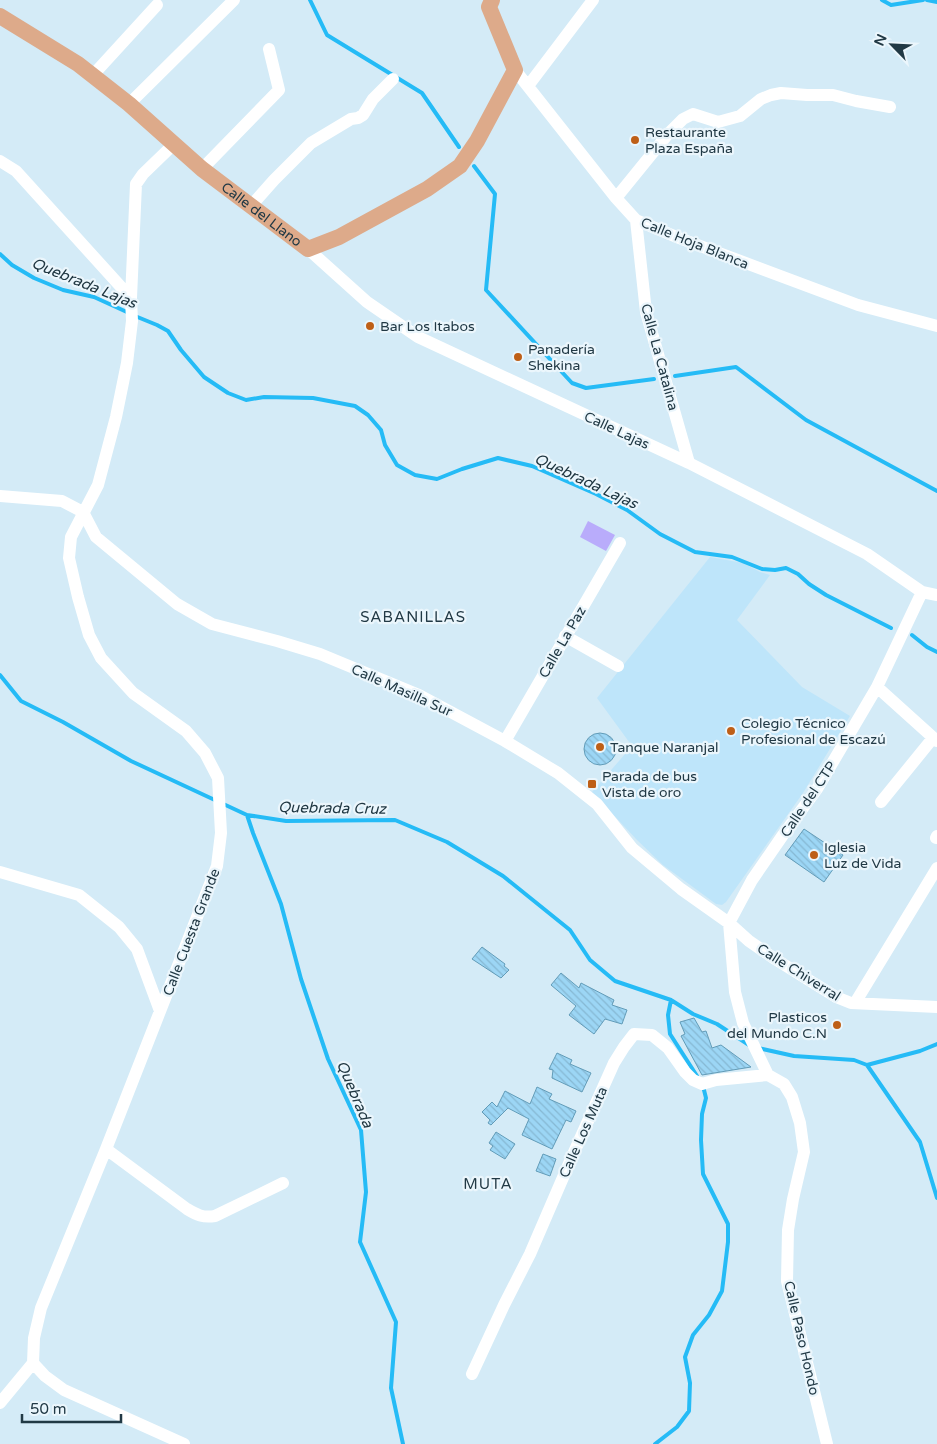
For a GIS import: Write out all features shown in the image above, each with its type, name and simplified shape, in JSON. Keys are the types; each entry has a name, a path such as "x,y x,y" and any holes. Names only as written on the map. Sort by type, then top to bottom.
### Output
{"main road":[{"path":"488,2 515,70"},
{"name":"Calle del Llano","path":"0,16 78,64 129,104 202,169 308,249 339,237 371,220 427,189 460,166 477,141 515,70"}],"street":[{"path":"129,104 234,0"},
{"path":"528,86 593,0"},
{"path":"92,75 157,5"},
{"path":"202,169 280,90 269,49"},
{"name":"Calle Hoja Blanca","path":"515,70 616,198 636,220 858,305 937,326"},
{"path":"251,206 274,180 312,143 351,119 363,115 373,99 393,79"},
{"path":"616,198 668,134 683,118 693,114 718,122 740,116 761,99 781,93 834,95 890,107"},
{"name":"Calle Cuesta Grande","path":"33,1363 34,1338 41,1308 106,1149 217,866 221,833 218,778 205,752 186,732 133,693 102,658 90,635 78,597 70,558 71,536 98,485 116,417 127,363 132,321 131,298 136,184 143,174 174,144"},
{"path":"0,161 16,171 131,298"},
{"name":"Calle La Catalina","path":"636,220 646,312 689,463"},
{"name":"Calle Lajas","path":"308,249 367,302 418,338 689,463 867,554 922,592 937,595"},
{"path":"0,496 62,501 83,512"},
{"name":"Calle Masilla Sur","path":"83,512 96,537 177,604 212,624 320,654 419,695 558,773 598,804 632,848 651,865 729,923"},
{"name":"Calle La Paz","path":"504,742 620,542"},
{"name":"Calle del CTP","path":"729,923 752,880 817,789 877,687 922,592"},
{"path":"566,636 618,666"},
{"path":"877,687 935,740 880,802"},
{"path":"855,1003 937,868"},
{"path":"0,872 79,895 119,927 137,949 160,1011"},
{"name":"Calle Chiverral","path":"729,923 775,960 836,997 851,1003 937,1008"},
{"name":"Calle Paso Hondo","path":"729,923 735,992 743,1023 768,1075 784,1084 792,1097 800,1123 804,1152 788,1230 787,1281 827,1444"},
{"name":"Calle Los Muta","path":"472,1374 530,1254 614,1064 634,1034 652,1035 668,1048 685,1072 694,1080 705,1084 730,1078 768,1075"},
{"path":"106,1149 187,1209 205,1218 215,1216 283,1183"},
{"path":"0,1403 33,1363 45,1376 64,1390 184,1444"}],"shaded area":[{"path":"588,521 615,535 606,551 580,537"},
{"name":"Colegio Técnico Profesional de Escazú","path":"710,557 743,563 770,575 737,620 802,687 850,716 803,793 722,905 716,904 663,865 592,792 632,746 597,698"}],"building":[{"name":"Tanque Naranjal","path":"600,733 612,737 616,749 612,761 600,765 588,761 584,749 588,737"},
{"name":"Iglesia Luz de Vida","path":"804,829 843,855 824,882 785,855"},
{"path":"482,947 505,964 504,966 509,970 501,978 472,959"},
{"path":"561,973 579,988 581,983 614,1000 612,1005 627,1010 622,1024 605,1019 594,1034 569,1015 576,1006 551,985"},
{"path":"694,1018 702,1032 706,1031 712,1048 721,1045 751,1067 702,1075 681,1036 685,1034 680,1022"},
{"path":"557,1053 572,1060 570,1064 591,1073 582,1092 552,1078 553,1070 549,1069"},
{"path":"537,1087 552,1094 549,1099 576,1111 571,1122 566,1120 552,1149 522,1135 529,1119 508,1108 491,1125 488,1123 490,1120 482,1112 492,1102 497,1107 505,1091 530,1104"},
{"path":"496,1132 515,1144 505,1159 490,1150 493,1146 489,1143"},
{"path":"543,1154 556,1159 550,1176 536,1171"}],"waterway":[{"path":"310,0 327,35 422,93 459,147"},
{"path":"882,0 891,5 923,0"},
{"path":"927,0 937,2"},
{"path":"474,166 495,194 486,290 572,383 586,388 654,379"},
{"name":"Quebrada Lajas","path":"0,254 12,265 34,278 63,290 94,297 129,313"},
{"name":"Quebrada Lajas","path":"135,316 168,331 204,377 228,393 246,400 264,397 313,398 355,406 368,415 381,430 385,445 397,465 415,475 437,479 498,458 532,466 627,510 660,534 695,552 732,557 762,569 775,570 786,568 798,574 826,595 891,628"},
{"path":"675,376 736,367 806,420 937,491"},
{"name":"Quebrada Lajas","path":"912,635 937,652"},
{"name":"Quebrada Cruz","path":"0,675 21,701 63,722 131,761 247,815 286,821 395,820 447,842 503,876 570,930 590,960 615,981 671,1000 693,1014 717,1024 749,1045"},
{"name":"Quebrada","path":"247,815 281,904 301,979 328,1059 361,1130 366,1192 360,1242 396,1322 391,1388 403,1444"},
{"path":"671,1000 668,1015 670,1034 697,1076"},
{"path":"867,1065 920,1051 937,1044"},
{"name":"Quebrada Cruz","path":"758,1048 794,1056 854,1060 867,1065 920,1142 937,1198"},
{"path":"655,1444 677,1427 689,1411 690,1383 685,1357 693,1335 709,1315 722,1291 728,1242 728,1224 703,1174 702,1114 706,1098 703,1086"}],"place":[{"name":"Restaurante Plaza España","path":"635,140"},
{"name":"Bar Los Itabos","path":"370,326"},
{"name":"Panadería Shekina","path":"518,357"},
{"name":"Colegio Técnico Profesional de Escazú","path":"731,731"},
{"name":"Tanque Naranjal","path":"600,747"},
{"name":"Parada de bus Vista de oro","path":"592,784"},
{"name":"Iglesia Luz de Vida","path":"814,855"},
{"name":"Plasticos del Mundo C.N","path":"837,1025"}],"district":[{"name":"SABANILLAS","path":"413,617"},
{"name":"MUTA","path":"488,1184"}]}
